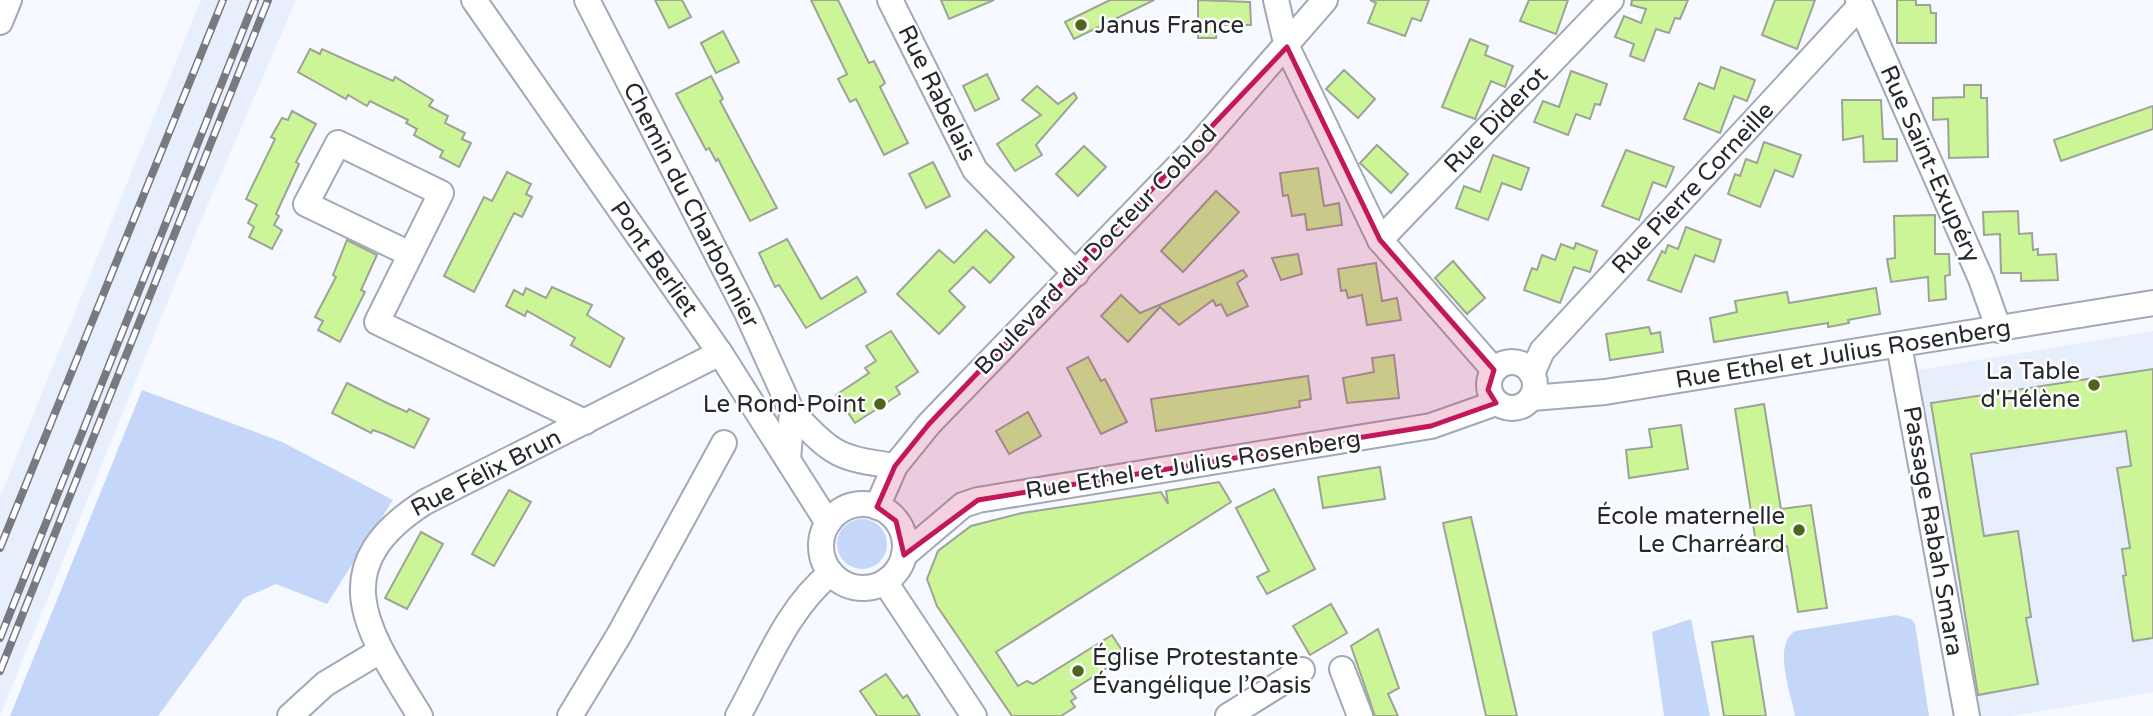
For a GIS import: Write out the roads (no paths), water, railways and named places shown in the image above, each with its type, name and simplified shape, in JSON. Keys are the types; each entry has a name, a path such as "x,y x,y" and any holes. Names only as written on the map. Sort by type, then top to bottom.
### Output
{"street":[{"path":"0,22 9,0"},
{"name":"Pont Berliet","path":"474,0 720,353 828,523"},
{"name":"Chemin du Charbonnier","path":"587,0 747,313 792,412 836,453 848,459 895,466"},
{"name":"Rue Rabelais","path":"890,0 975,170 1076,274"},
{"path":"1276,0 1287,47 1380,240 1494,370 1488,390 1496,404"},
{"name":"Boulevard du Docteur Coblod","path":"877,507 895,466 962,388 1198,146 1287,47 1325,0"},
{"name":"Rue Diderot","path":"1380,240 1611,0"},
{"name":"Rue Saint-Exupéry","path":"1859,3 1981,279 1999,330"},
{"name":"Rue Pierre Corneille","path":"1532,386 1542,351 1859,3"},
{"name":"Rue Félix Brun","path":"410,254 306,204 338,142 441,193 377,322 585,422"},
{"name":"Rue Ethel et Julius Rosenberg","path":"1532,386 1605,392 1702,374 1999,330 2153,303"},
{"name":"Passage Rabah Smara","path":"1899,345 1966,716"},
{"name":"Rue Félix Brun","path":"420,716 380,651 362,599 363,579 375,548 386,532 425,502 720,353"},
{"name":"Rue Ethel et Julius Rosenberg","path":"904,555 963,505 978,500 1431,426 1496,404 1511,409 1520,408 1532,386 1525,366 1514,362 1503,363 1494,370"},
{"name":"Chemin du Charbonnier","path":"788,458 792,412"},
{"path":"570,716 619,635 724,443"},
{"path":"849,506 877,507 896,521 904,543 904,555 894,575 885,582 862,588 839,581 831,573 825,564 821,543 828,523 849,506"},
{"path":"738,716 796,611 812,588 831,573"},
{"path":"885,582 974,716"},
{"path":"290,716 325,684 380,651"},
{"path":"1342,669 1360,716"},
{"path":"1228,716 1302,670"}],"railway":[{"path":"0,548 223,0"},
{"path":"0,638 255,0"},
{"path":"0,671 268,0"}],"place":[{"name":"Janus France","path":"1081,25"},
{"name":"La Table d'Hélène","path":"2094,385"},
{"name":"Le Rond-Point","path":"880,404"},
{"name":"École maternelle Le Charréard","path":"1799,530"},
{"name":"Église Protestante Évangélique l’Oasis","path":"1078,671"}]}
